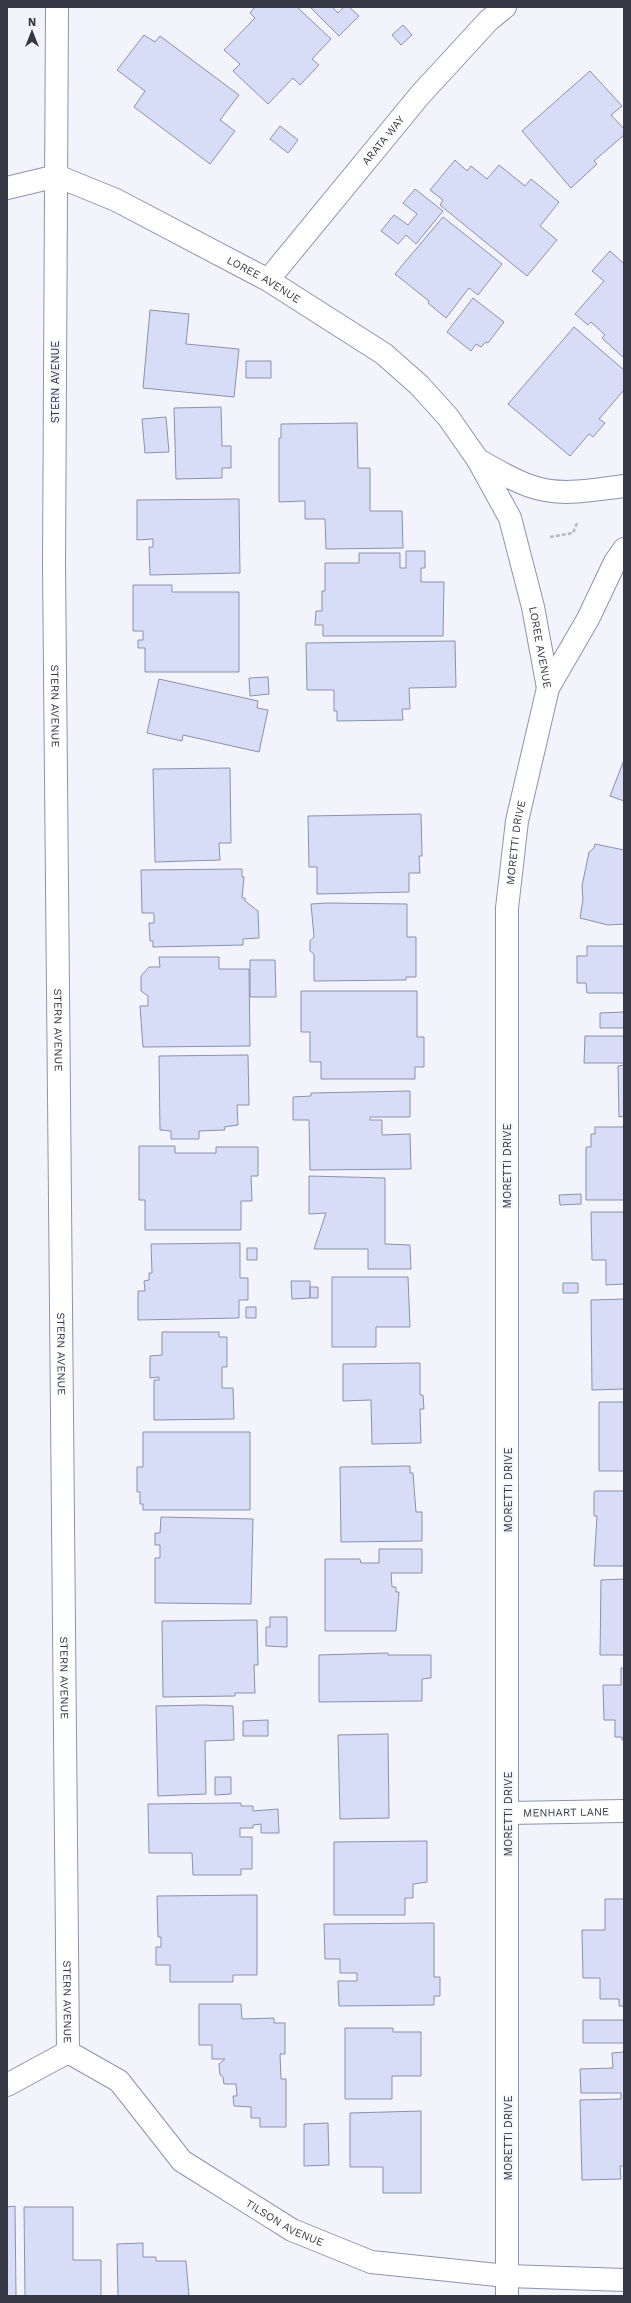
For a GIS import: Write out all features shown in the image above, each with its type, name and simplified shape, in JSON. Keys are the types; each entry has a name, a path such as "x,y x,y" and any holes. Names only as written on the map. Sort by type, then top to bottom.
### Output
{"street":[{"name":"STERN AVENUE","path":"57,7 54,565 68,2052"},
{"name":"ARATA WAY","path":"268,280 420,94 489,20 505,7"},
{"path":"7,188 57,176"},
{"name":"LOREE AVENUE","path":"57,176 116,200 268,280 384,354 420,385 448,417 478,460 510,518 533,607 548,688"},
{"name":"LOREE AVENUE","path":"478,460 530,486 548,490 574,492 624,486"},
{"name":"LOREE AVENUE","path":"548,688 588,619 624,549"},
{"name":"MORETTI DRIVE","path":"507,2286 508,1812 506,945 510,868 518,821 548,688"},
{"name":"MENHART LANE","path":"508,1812 624,1812"},
{"path":"7,2085 68,2052"},
{"name":"TILSON AVENUE","path":"68,2052 119,2081 182,2161 292,2230 371,2262 507,2286 624,2280"}],"path":[{"path":"550,537 573,532 579,521"}],"building":[{"path":"255,7 297,7 331,39 312,59 319,65 300,85 293,78 268,104 233,71 240,64 224,50 255,18 250,13"},
{"path":"310,7 332,7 338,13 344,7 349,7 359,16 339,36"},
{"path":"403,25 412,35 401,45 392,35"},
{"path":"144,35 155,42 160,36 239,95 220,120 235,131 210,164 134,107 145,91 117,70"},
{"path":"590,71 622,106 611,115 624,129 624,135 594,161 597,164 571,188 522,131"},
{"path":"280,126 298,140 288,153 270,139"},
{"path":"455,160 467,171 471,166 487,179 499,165 525,186 531,179 559,202 540,226 557,240 527,276 440,205 443,200 430,190"},
{"path":"415,189 443,211 416,244 406,235 398,244 381,231 394,215 408,225 417,214 403,203"},
{"path":"443,217 502,264 478,295 469,288 446,318 428,303 429,301 395,274"},
{"path":"610,251 623,263 624,261 624,358 602,338 605,335 591,322 588,325 575,314 604,281 592,271"},
{"path":"473,298 504,322 488,343 486,342 481,347 476,344 471,351 447,332"},
{"path":"150,310 189,314 186,344 239,349 234,397 143,388"},
{"path":"574,327 624,370 624,390 599,419 605,423 593,437 589,434 570,456 508,404"},
{"path":"246,361 271,361 271,378 246,378"},
{"path":"221,407 222,446 231,446 231,468 222,468 222,478 176,479 174,408"},
{"path":"166,417 169,452 145,453 142,419"},
{"path":"357,423 358,468 370,468 370,511 402,511 403,548 326,549 325,519 305,519 305,501 279,502 279,438 281,438 281,424"},
{"path":"239,499 240,573 150,575 149,547 153,547 153,539 137,540 137,500"},
{"path":"406,551 425,551 425,568 421,568 421,582 444,582 443,636 323,636 323,625 315,625 316,611 322,611 322,591 325,591 325,563 359,563 359,553 400,553 400,568 406,568"},
{"path":"133,585 172,585 172,592 239,592 239,672 145,672 145,648 138,648 138,640 143,640 143,631 133,631"},
{"path":"455,641 456,687 409,688 410,709 402,709 403,720 337,721 337,711 334,711 334,690 307,690 306,643"},
{"path":"268,677 269,694 250,696 249,678"},
{"path":"159,679 258,701 257,708 268,710 259,752 183,735 182,741 147,733"},
{"path":"624,760 624,801 610,796"},
{"path":"230,768 231,843 219,843 220,860 155,862 153,769"},
{"path":"421,814 422,856 419,856 420,873 409,873 409,892 317,894 317,867 309,867 308,816"},
{"path":"595,844 624,850 624,924 608,925 580,918 583,899 582,886 589,852 594,848"},
{"path":"242,869 242,877 244,877 242,898 245,898 245,901 258,911 259,938 243,939 243,945 153,947 153,941 150,941 149,923 154,923 154,913 142,913 141,870"},
{"path":"311,904 407,904 407,937 416,937 416,977 406,977 406,980 314,981 314,954 310,951 310,941 314,937"},
{"path":"587,946 624,946 624,993 587,993 586,983 577,983 577,956 587,956"},
{"path":"159,957 219,957 219,969 249,969 250,1046 143,1047 140,1006 148,1006 148,996 141,991 141,976 149,967 160,967"},
{"path":"250,960 275,960 276,997 250,997"},
{"path":"301,991 417,991 417,1037 424,1037 424,1067 415,1067 415,1079 321,1079 321,1062 310,1062 310,1032 301,1032"},
{"path":"624,1012 624,1028 600,1028 600,1013"},
{"path":"585,1036 624,1036 624,1063 584,1063"},
{"path":"248,1055 249,1105 237,1105 238,1125 224,1127 225,1130 199,1131 199,1139 171,1139 171,1131 160,1130 159,1056"},
{"path":"624,1065 624,1116 619,1117 618,1066"},
{"path":"410,1091 410,1117 370,1117 370,1120 382,1120 382,1135 410,1134 411,1169 310,1170 309,1120 293,1120 293,1097 311,1096 311,1093"},
{"path":"595,1127 624,1127 624,1200 586,1200 586,1147 591,1147 591,1134 595,1134"},
{"path":"139,1146 175,1146 175,1153 216,1153 216,1147 258,1147 258,1176 251,1176 252,1201 241,1201 241,1230 145,1230 145,1200 139,1200"},
{"path":"309,1176 385,1178 385,1244 410,1245 411,1269 368,1269 368,1249 314,1249 326,1213 309,1214"},
{"path":"581,1194 581,1204 560,1205 559,1195"},
{"path":"591,1212 624,1212 624,1284 606,1285 606,1260 592,1260"},
{"path":"240,1243 240,1278 248,1278 248,1300 239,1300 239,1318 138,1320 138,1291 145,1291 144,1281 149,1280 149,1273 152,1273 151,1244"},
{"path":"247,1248 257,1248 257,1260 247,1260"},
{"path":"332,1277 408,1277 410,1327 376,1327 376,1347 332,1347"},
{"path":"291,1281 310,1281 310,1298 292,1299"},
{"path":"563,1283 578,1283 578,1293 563,1293"},
{"path":"310,1287 318,1287 318,1298 310,1298"},
{"path":"624,1299 624,1389 592,1390 591,1300"},
{"path":"246,1307 256,1307 256,1318 246,1318"},
{"path":"162,1332 219,1332 219,1337 227,1337 227,1367 222,1367 222,1388 233,1388 234,1419 154,1420 154,1380 159,1380 159,1377 150,1378 150,1356 162,1355"},
{"path":"420,1363 420,1395 423,1395 424,1409 420,1409 421,1443 372,1444 371,1400 343,1401 343,1364"},
{"path":"599,1402 624,1402 624,1471 599,1471"},
{"path":"143,1432 250,1432 250,1510 143,1510 143,1504 140,1504 140,1492 137,1492 137,1467 143,1467"},
{"path":"410,1466 410,1473 413,1473 416,1512 422,1512 422,1541 341,1542 340,1467"},
{"path":"624,1491 624,1566 594,1566 597,1516 594,1516 594,1492"},
{"path":"161,1517 253,1519 251,1604 155,1603 155,1558 160,1558 160,1545 155,1545 155,1533 160,1533"},
{"path":"379,1549 422,1549 422,1573 391,1573 392,1587 396,1587 396,1592 399,1592 396,1631 325,1631 325,1559 360,1559 361,1563 379,1563"},
{"path":"624,1579 624,1655 600,1655 601,1580"},
{"path":"270,1617 287,1617 287,1647 266,1646 266,1627 270,1627"},
{"path":"257,1620 258,1665 254,1665 255,1693 235,1693 235,1696 163,1697 162,1621"},
{"path":"388,1653 388,1655 431,1655 431,1678 422,1679 422,1701 319,1702 319,1655"},
{"path":"621,1668 624,1668 624,1739 622,1740 622,1737 615,1737 615,1720 604,1720 603,1685 621,1685"},
{"path":"156,1706 233,1706 234,1740 205,1741 206,1794 158,1796"},
{"path":"268,1720 268,1736 243,1736 243,1721"},
{"path":"388,1734 389,1818 340,1819 338,1735"},
{"path":"215,1777 231,1777 231,1794 215,1795"},
{"path":"241,1803 241,1806 253,1806 253,1811 278,1809 279,1833 261,1833 261,1824 253,1825 253,1828 240,1828 240,1837 252,1837 252,1869 241,1869 241,1875 193,1875 192,1853 149,1853 148,1804"},
{"path":"427,1841 427,1882 413,1884 413,1898 405,1898 405,1915 334,1915 334,1842"},
{"path":"257,1895 257,1975 233,1975 233,1982 170,1982 170,1965 156,1965 156,1947 161,1947 161,1937 158,1937 157,1896"},
{"path":"605,1899 624,1899 624,2006 619,2006 619,1999 600,1999 600,1978 583,1978 582,1930 605,1930"},
{"path":"434,1923 434,1977 440,1977 440,1996 434,1996 434,2005 339,2006 338,1981 357,1981 357,1973 340,1973 340,1959 325,1959 324,1924"},
{"path":"199,2004 241,2004 242,2019 274,2018 274,2023 285,2023 285,2054 280,2054 281,2079 286,2079 286,2127 260,2127 260,2118 251,2118 251,2107 234,2106 233,2096 237,2096 236,2084 224,2084 223,2077 220,2075 219,2064 225,2059 212,2059 212,2045 199,2045"},
{"path":"583,2020 624,2020 624,2043 583,2043"},
{"path":"345,2028 393,2028 393,2032 421,2032 421,2076 392,2076 392,2099 345,2099"},
{"path":"624,2052 624,2166 620,2166 621,2179 582,2180 580,2100 621,2099 621,2093 581,2093 580,2069 613,2068 612,2053"},
{"path":"421,2111 421,2193 383,2193 383,2167 350,2167 350,2113"},
{"path":"328,2123 329,2165 304,2166 304,2124"},
{"path":"15,2206 16,2296 7,2296 7,2207"},
{"path":"24,2207 73,2207 73,2260 101,2260 101,2296 25,2296"},
{"path":"143,2243 143,2257 156,2257 156,2261 186,2261 189,2296 118,2296 117,2244"}]}
